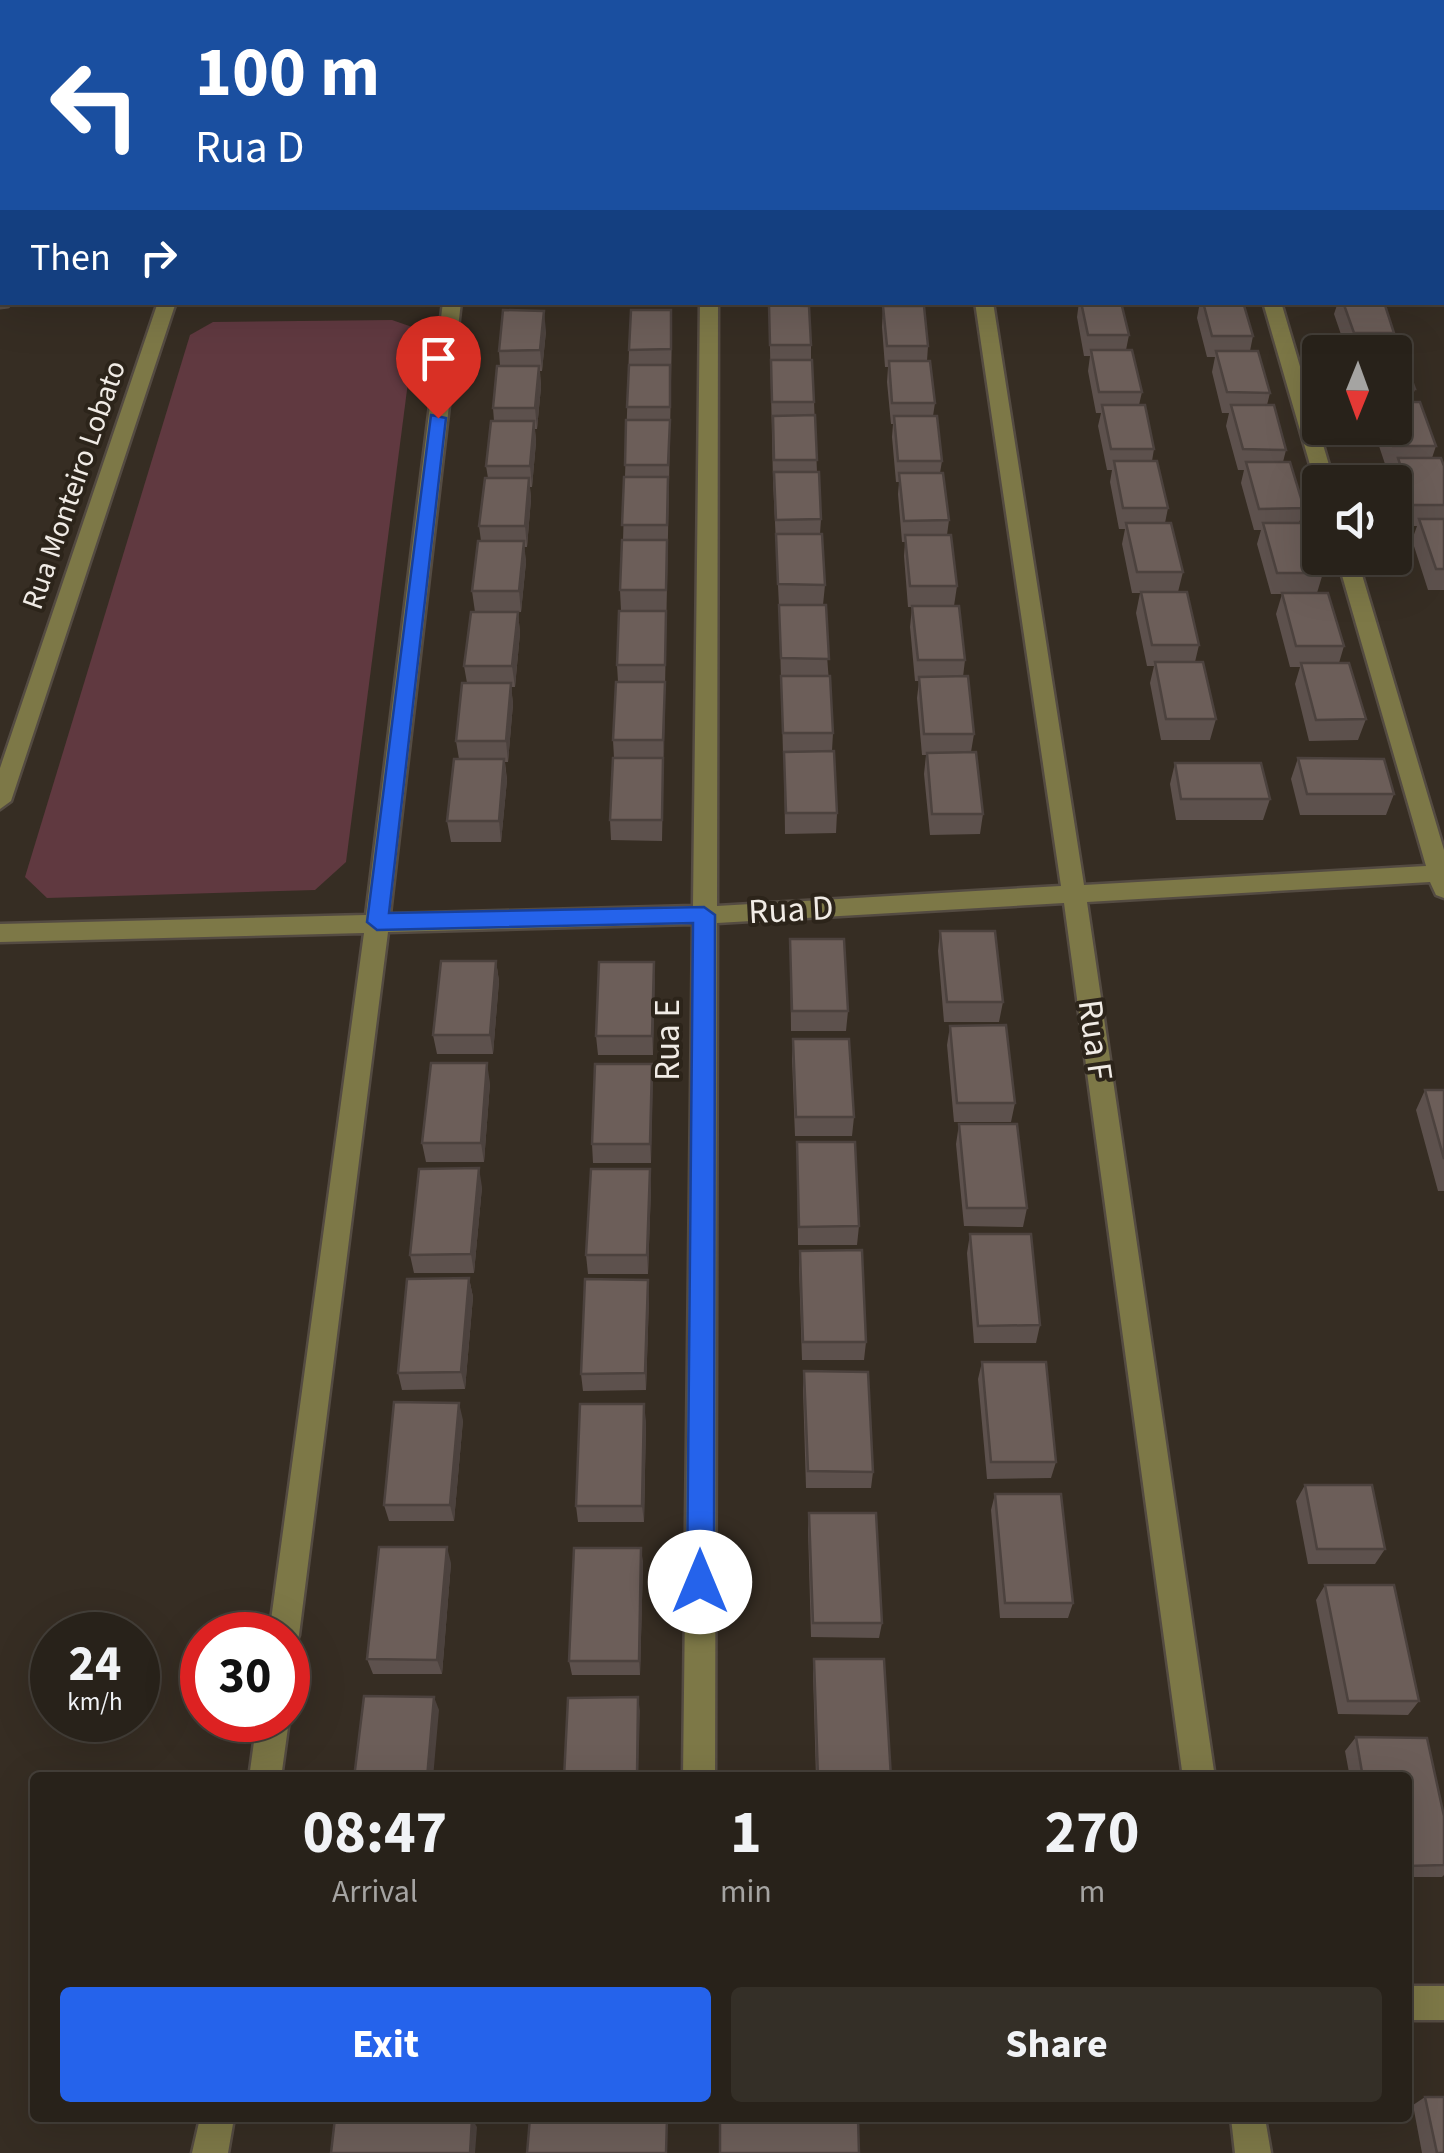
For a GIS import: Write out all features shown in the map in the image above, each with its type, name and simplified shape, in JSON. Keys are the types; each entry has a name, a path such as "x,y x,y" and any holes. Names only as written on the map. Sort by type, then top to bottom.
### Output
{"street":[{"name":"Rua Monteiro Lobato","path":"0,800 166,305"},
{"path":"287,1612 377,922 452,305"},
{"name":"Rua E","path":"699,1772 710,305"},
{"name":"Rua F","path":"984,305 1074,894 1198,1772"},
{"path":"1273,305 1319,465"},
{"path":"1351,575 1442,879"},
{"name":"Rua D","path":"0,933 704,915 1442,879"},
{"path":"266,1772 270,1742"},
{"path":"1412,2004 1444,2003"},
{"path":"210,2153 216,2122"},
{"path":"1249,2122 1253,2153"}],"shaded area":[{"path":"392,320 415,328 346,862 315,890 47,898 25,877 190,335 213,322"}],"building":[{"path":"769,305 809,306 811,345 770,345"},
{"path":"1082,305 1122,305 1129,335 1088,335"},
{"path":"1204,305 1244,305 1253,336 1212,336"},
{"path":"1344,305 1385,305 1394,333 1354,333"},
{"path":"883,306 924,306 928,346 887,346"},
{"path":"503,310 544,311 540,350 499,351"},
{"path":"631,310 671,310 671,349 629,350"},
{"path":"1091,350 1132,350 1142,392 1099,392"},
{"path":"1216,351 1258,351 1270,393 1227,392"},
{"path":"771,360 812,360 814,402 772,402"},
{"path":"889,361 930,361 935,403 892,403"},
{"path":"629,365 670,365 670,407 627,407"},
{"path":"497,366 539,366 535,408 493,408"},
{"path":"1412,402 1420,402 1436,446 1393,446 1412,445"},
{"path":"1102,405 1145,405 1154,449 1111,449"},
{"path":"1231,405 1274,405 1286,450 1243,449"},
{"path":"815,415 817,460 774,460 773,416"},
{"path":"894,416 937,416 942,461 898,461"},
{"path":"626,420 670,420 668,465 625,465"},
{"path":"491,421 534,421 530,466 486,466"},
{"path":"1398,458 1441,458 1444,505 1413,505 1412,465 1400,465"},
{"path":"1114,461 1157,461 1168,508 1123,508"},
{"path":"1246,462 1290,462 1302,508 1259,509"},
{"path":"774,472 819,472 821,519 776,520"},
{"path":"899,473 943,473 949,520 904,521"},
{"path":"624,477 668,477 667,525 622,525"},
{"path":"485,478 529,478 525,526 479,526"},
{"path":"1419,519 1444,519 1444,569 1436,569"},
{"path":"1126,523 1171,523 1183,572 1137,572"},
{"path":"1263,523 1302,523 1302,573 1277,573"},
{"path":"776,534 822,534 825,585 778,584"},
{"path":"905,535 951,535 957,586 910,586"},
{"path":"622,540 667,540 666,590 620,590"},
{"path":"478,541 524,541 519,591 472,591"},
{"path":"1141,592 1187,592 1199,645 1152,645"},
{"path":"1282,593 1328,593 1344,646 1296,646"},
{"path":"779,605 826,605 829,659 781,658"},
{"path":"912,606 959,606 965,660 918,660"},
{"path":"619,611 666,611 665,665 617,665"},
{"path":"471,612 518,612 512,666 464,666"},
{"path":"1155,662 1203,662 1216,719 1166,719"},
{"path":"1301,663 1349,663 1366,719 1316,720"},
{"path":"781,676 830,676 833,733 783,733"},
{"path":"968,676 974,734 924,734 919,677"},
{"path":"616,682 665,682 663,740 613,740"},
{"path":"462,683 511,683 506,741 456,741"},
{"path":"834,751 837,813 786,813 784,752"},
{"path":"976,752 983,814 932,814 927,753"},
{"path":"613,758 663,758 662,820 610,820"},
{"path":"1298,758 1384,759 1394,794 1307,794"},
{"path":"454,759 504,759 499,821 447,821"},
{"path":"1175,763 1261,763 1270,799 1181,799"},
{"path":"940,931 995,931 1003,1002 947,1002"},
{"path":"790,939 844,939 848,1011 792,1011"},
{"path":"441,961 496,961 490,1035 433,1035"},
{"path":"599,962 654,962 652,1036 596,1036"},
{"path":"1006,1025 1015,1103 957,1103 950,1026"},
{"path":"793,1039 849,1039 854,1117 796,1117"},
{"path":"431,1063 487,1063 481,1143 422,1143"},
{"path":"595,1064 652,1064 650,1144 592,1144"},
{"path":"1425,1090 1444,1090 1444,1159"},
{"path":"959,1124 1017,1124 1027,1208 967,1208"},
{"path":"797,1142 855,1142 859,1226 799,1227"},
{"path":"479,1168 471,1254 410,1255 419,1169"},
{"path":"591,1169 650,1169 647,1255 586,1255"},
{"path":"970,1234 1031,1234 1040,1325 978,1326"},
{"path":"862,1250 866,1342 803,1342 800,1251"},
{"path":"469,1278 461,1372 398,1373 407,1279"},
{"path":"585,1279 648,1280 645,1373 581,1374"},
{"path":"982,1362 1046,1362 1056,1462 991,1462"},
{"path":"804,1371 868,1372 873,1472 808,1471"},
{"path":"394,1402 459,1403 450,1505 384,1505"},
{"path":"580,1404 644,1404 642,1506 576,1506"},
{"path":"1305,1485 1372,1485 1385,1549 1317,1549"},
{"path":"995,1494 1061,1494 1073,1603 1005,1603"},
{"path":"809,1513 876,1513 882,1623 813,1623"},
{"path":"379,1547 447,1547 437,1660 367,1659"},
{"path":"574,1548 641,1548 639,1661 569,1661"},
{"path":"1325,1585 1394,1585 1419,1701 1348,1701"},
{"path":"814,1659 884,1659 891,1772 818,1772"},
{"path":"364,1696 434,1697 428,1772 355,1772"},
{"path":"638,1697 637,1772 564,1772 568,1698"},
{"path":"1356,1737 1427,1738 1444,1816 1444,1865 1412,1866 1412,1772 1362,1772"},
{"path":"1425,2097 1444,2097 1444,2153 1437,2153"},
{"path":"335,2122 472,2122 470,2153 331,2153"},
{"path":"530,2122 667,2122 666,2153 527,2153"},
{"path":"720,2122 858,2122 859,2153 720,2153"}],"route":[{"path":"438,418 377,922 704,915 700,1582"}]}
